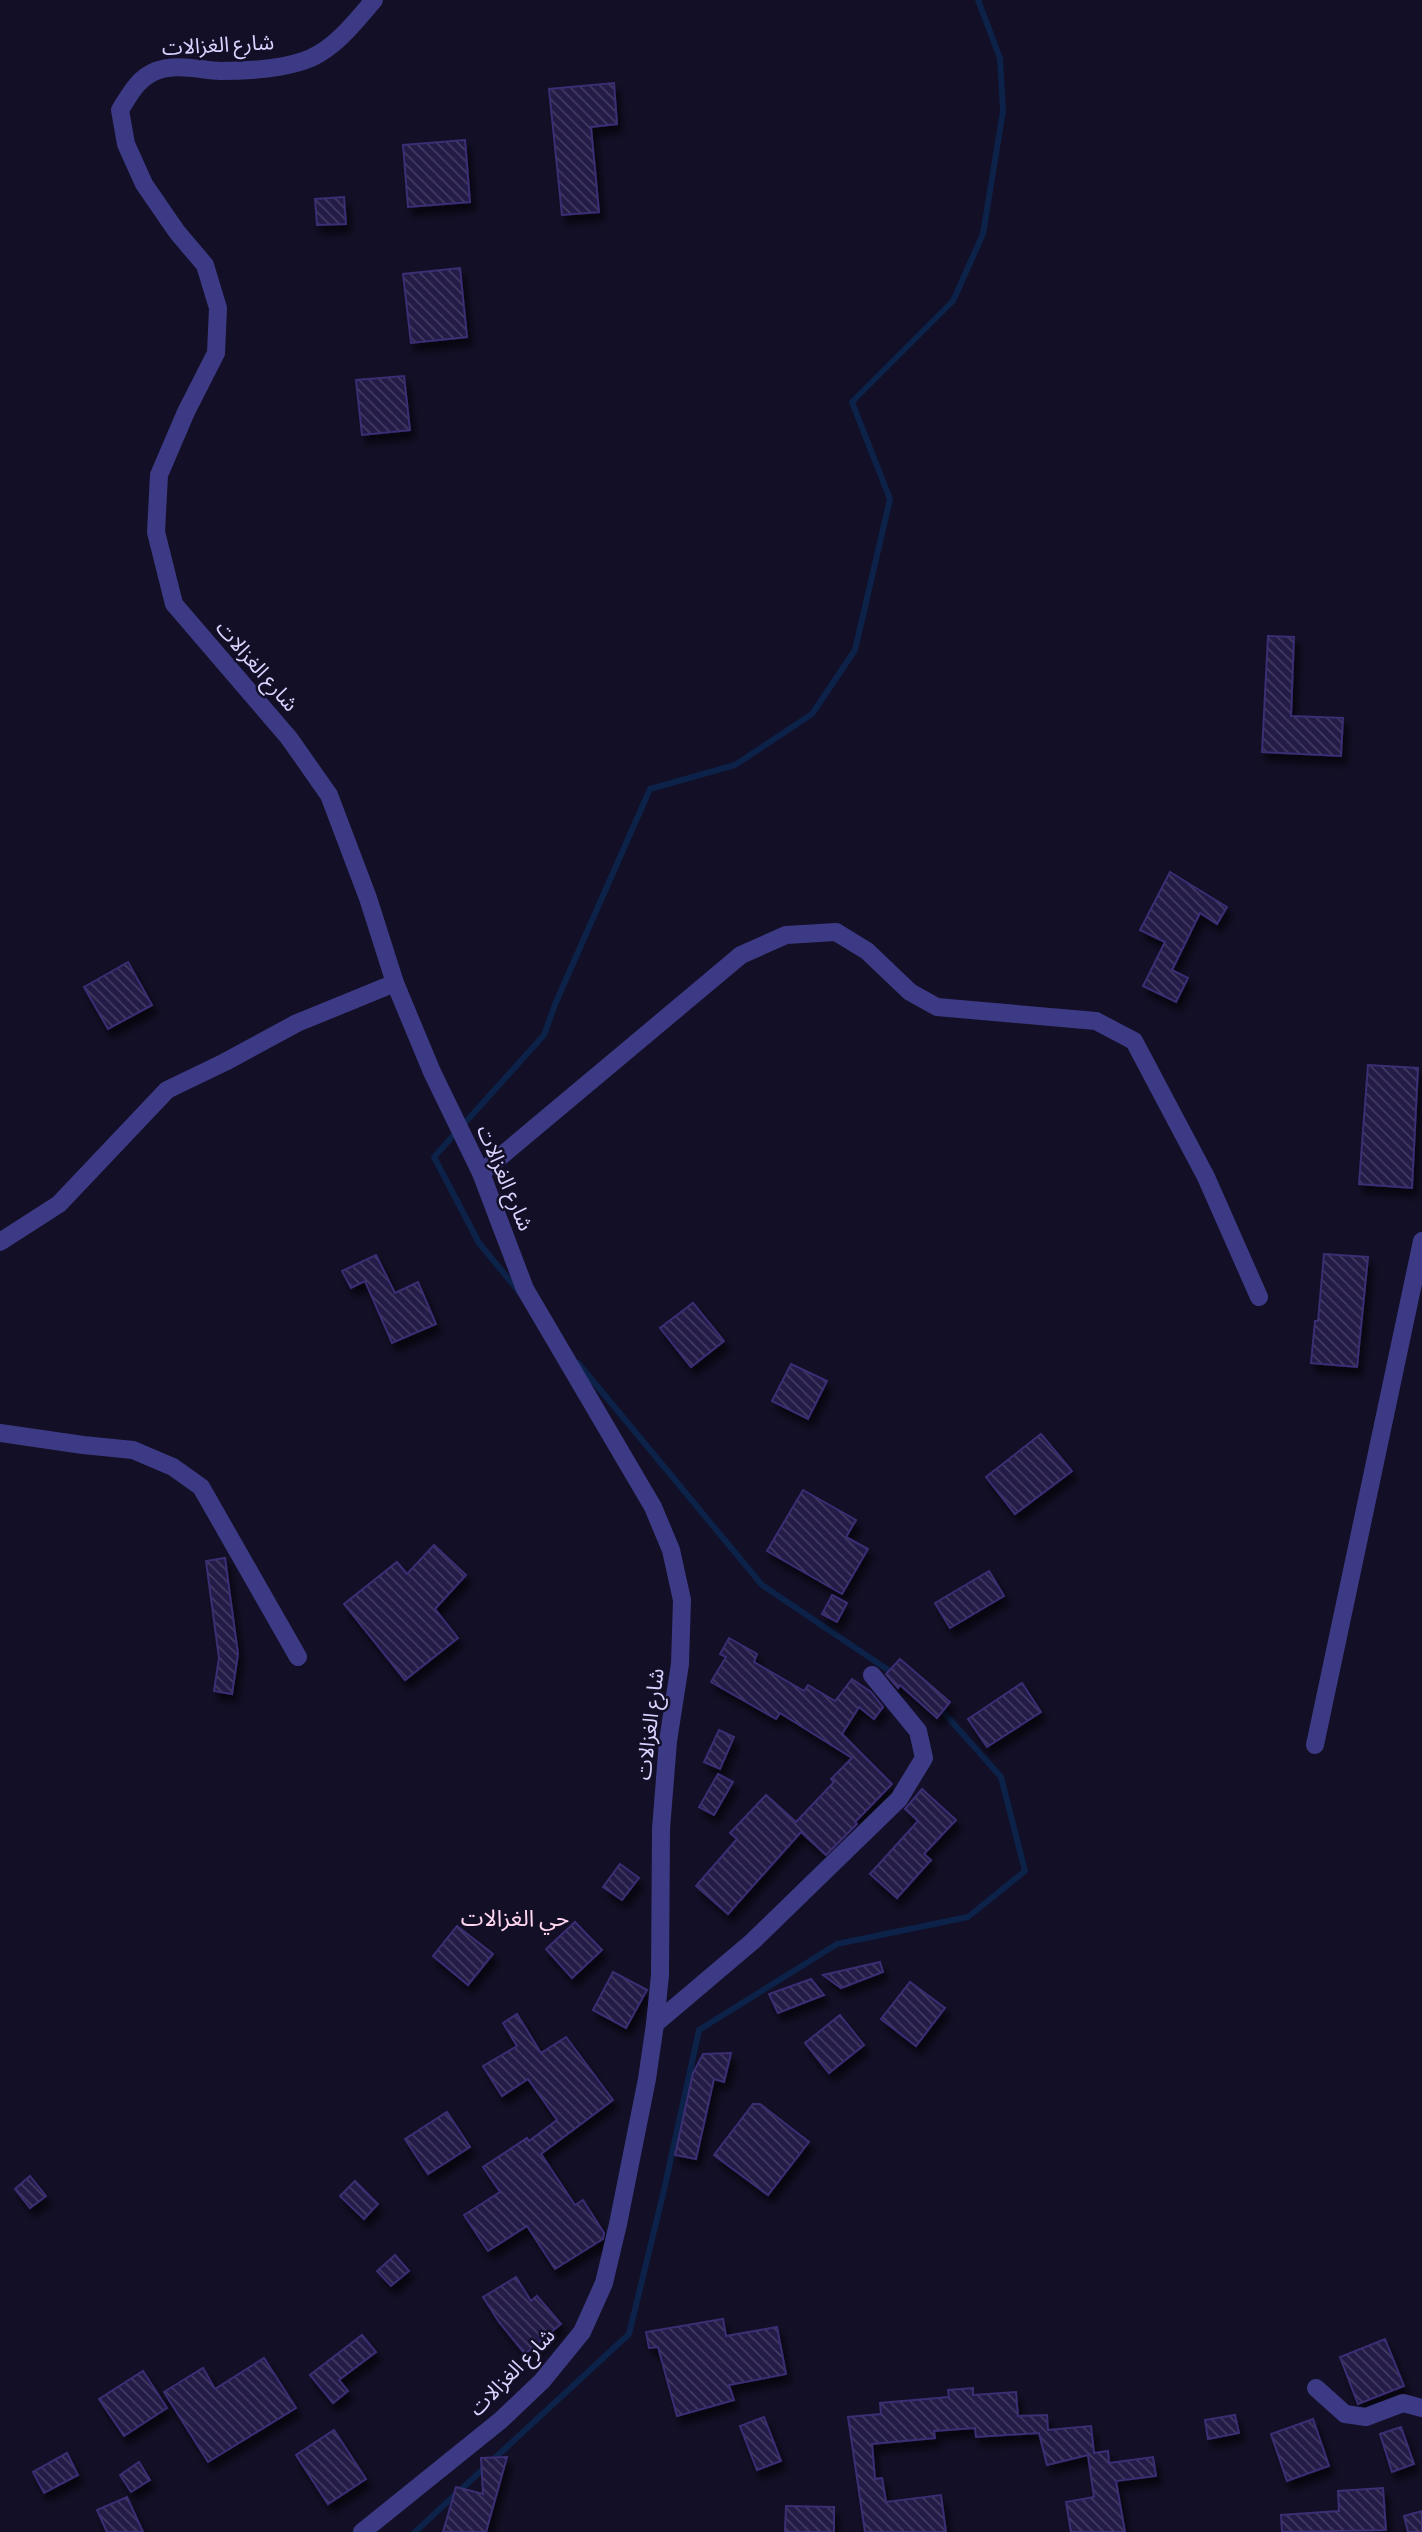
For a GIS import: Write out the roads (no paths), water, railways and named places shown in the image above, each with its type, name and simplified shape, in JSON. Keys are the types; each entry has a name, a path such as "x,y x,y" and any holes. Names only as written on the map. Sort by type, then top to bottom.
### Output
{"street":[{"name":"شارع الغزالات","path":"362,2532 501,2420 542,2381 582,2332 604,2283 647,2079 655,2024 660,1975 661,1829 668,1741 680,1664 682,1600 671,1550 653,1507 526,1289 481,1173 432,1072 394,983 368,898 329,795 289,737 174,604 156,532 159,475 186,412 216,353 218,308 205,265 177,232 144,184 125,144 120,110 136,84 157,70 178,67 221,71 275,67 311,58 340,38 374,0"},
{"path":"481,1173 741,955 786,934 836,932 867,951 910,992 937,1007 1096,1021 1134,1041 1206,1177 1259,1297"},
{"path":"0,1242 60,1205 167,1090 297,1023 394,983"},
{"path":"1315,1745 1422,1241"},
{"path":"0,1433 83,1446 133,1450 173,1467 201,1487 299,1657"},
{"path":"655,2024 753,1941 900,1799 912,1780 924,1758 918,1731 872,1675"},
{"path":"1316,2388 1345,2414 1366,2417 1403,2403 1422,2408"}],"waterway":[{"path":"520,1293 479,1243 434,1157 544,1035 650,789 735,765 812,714 855,650 890,499 852,402 953,301 983,234 1003,111 1000,58 978,0"},
{"path":"578,1363 762,1585 894,1674"},
{"path":"415,2532 629,2334 699,2030 837,1944 968,1917 1025,1871 1001,1777 937,1705"}],"district":[{"name":"حي الغزالات","path":"515,1918"}]}
